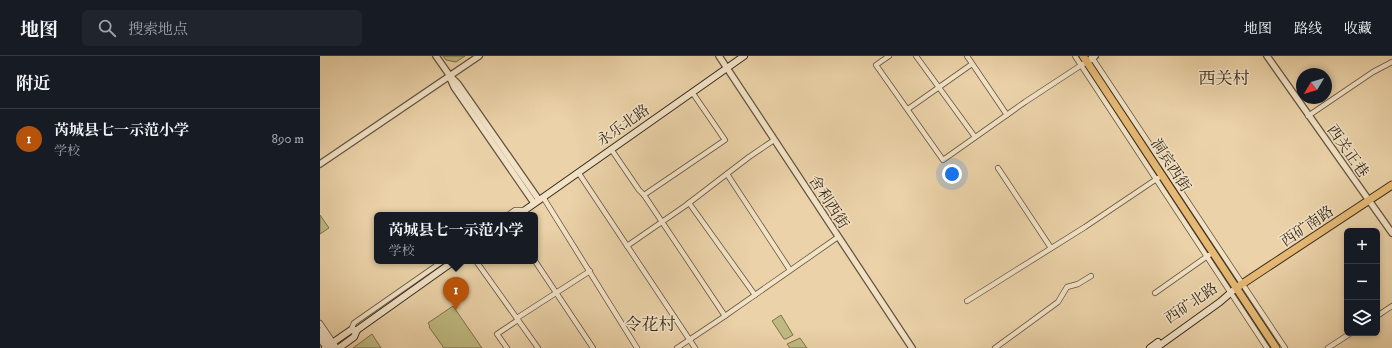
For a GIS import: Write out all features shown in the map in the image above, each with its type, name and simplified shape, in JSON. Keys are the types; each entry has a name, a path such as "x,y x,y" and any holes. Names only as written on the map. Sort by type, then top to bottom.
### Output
{"main road":[{"name":"永乐北路","path":"522,212 744,56"},
{"name":"洞宾西街","path":"1088,59 1159,177 1210,254 1236,288 1276,348"},
{"name":"西矿南路","path":"1236,288 1392,185"},
{"path":"329,346 450,264"},
{"name":"西矿北路","path":"1150,348 1218,299 1236,288"},
{"name":"西矿北路","path":"1156,348 1220,302 1236,288"},
{"path":"338,348 354,337 354,330"}],"street":[{"path":"436,56 450,76 454,87 590,271 637,348"},
{"path":"320,164 479,56"},
{"name":"舍利西街","path":"719,56 912,348"},
{"path":"889,56 876,65 943,160 1088,59"},
{"path":"916,56 975,137"},
{"path":"967,56 1007,115"},
{"path":"1075,56 1088,59 1236,288 1267,348"},
{"name":"西关正巷","path":"1267,56 1392,233"},
{"path":"1308,116 1373,72 1392,62"},
{"path":"908,109 972,64"},
{"path":"644,195 725,140 692,92"},
{"path":"627,246 689,203 774,140"},
{"path":"611,149 662,221 725,316"},
{"path":"998,168 1051,248"},
{"path":"578,172 695,348"},
{"path":"727,174 790,270"},
{"path":"967,301 1159,177"},
{"path":"689,203 755,295"},
{"path":"512,212 515,210 525,210"},
{"path":"677,348 838,237"},
{"path":"1155,293 1210,254"},
{"path":"354,330 354,323 439,264"},
{"path":"478,264 538,348"},
{"path":"537,264 593,348"},
{"path":"507,348 497,334 517,319 590,271"},
{"path":"994,348 1058,302 1067,287 1078,284 1091,276"},
{"path":"1236,288 1285,348"},
{"path":"1380,314 1392,306"},
{"path":"320,323 329,346"},
{"path":"320,331 329,346"},
{"path":"1328,348 1346,336"},
{"path":"320,339 329,346 338,348"}],"shaded area":[{"path":"443,56 465,56 456,62 446,60"},
{"path":"320,215 329,228 320,234"},
{"path":"453,306 482,348 444,348 429,327 430,326 428,323"},
{"path":"781,315 793,335 786,339 784,339 772,321"},
{"path":"372,334 381,348 353,348"},
{"path":"800,338 807,348 790,348 787,344"}],"place":[{"name":"芮城县七一示范小学","path":"456,310"}],"district":[{"name":"西关村","path":"1224,78"},
{"name":"令花村","path":"650,324"}]}
